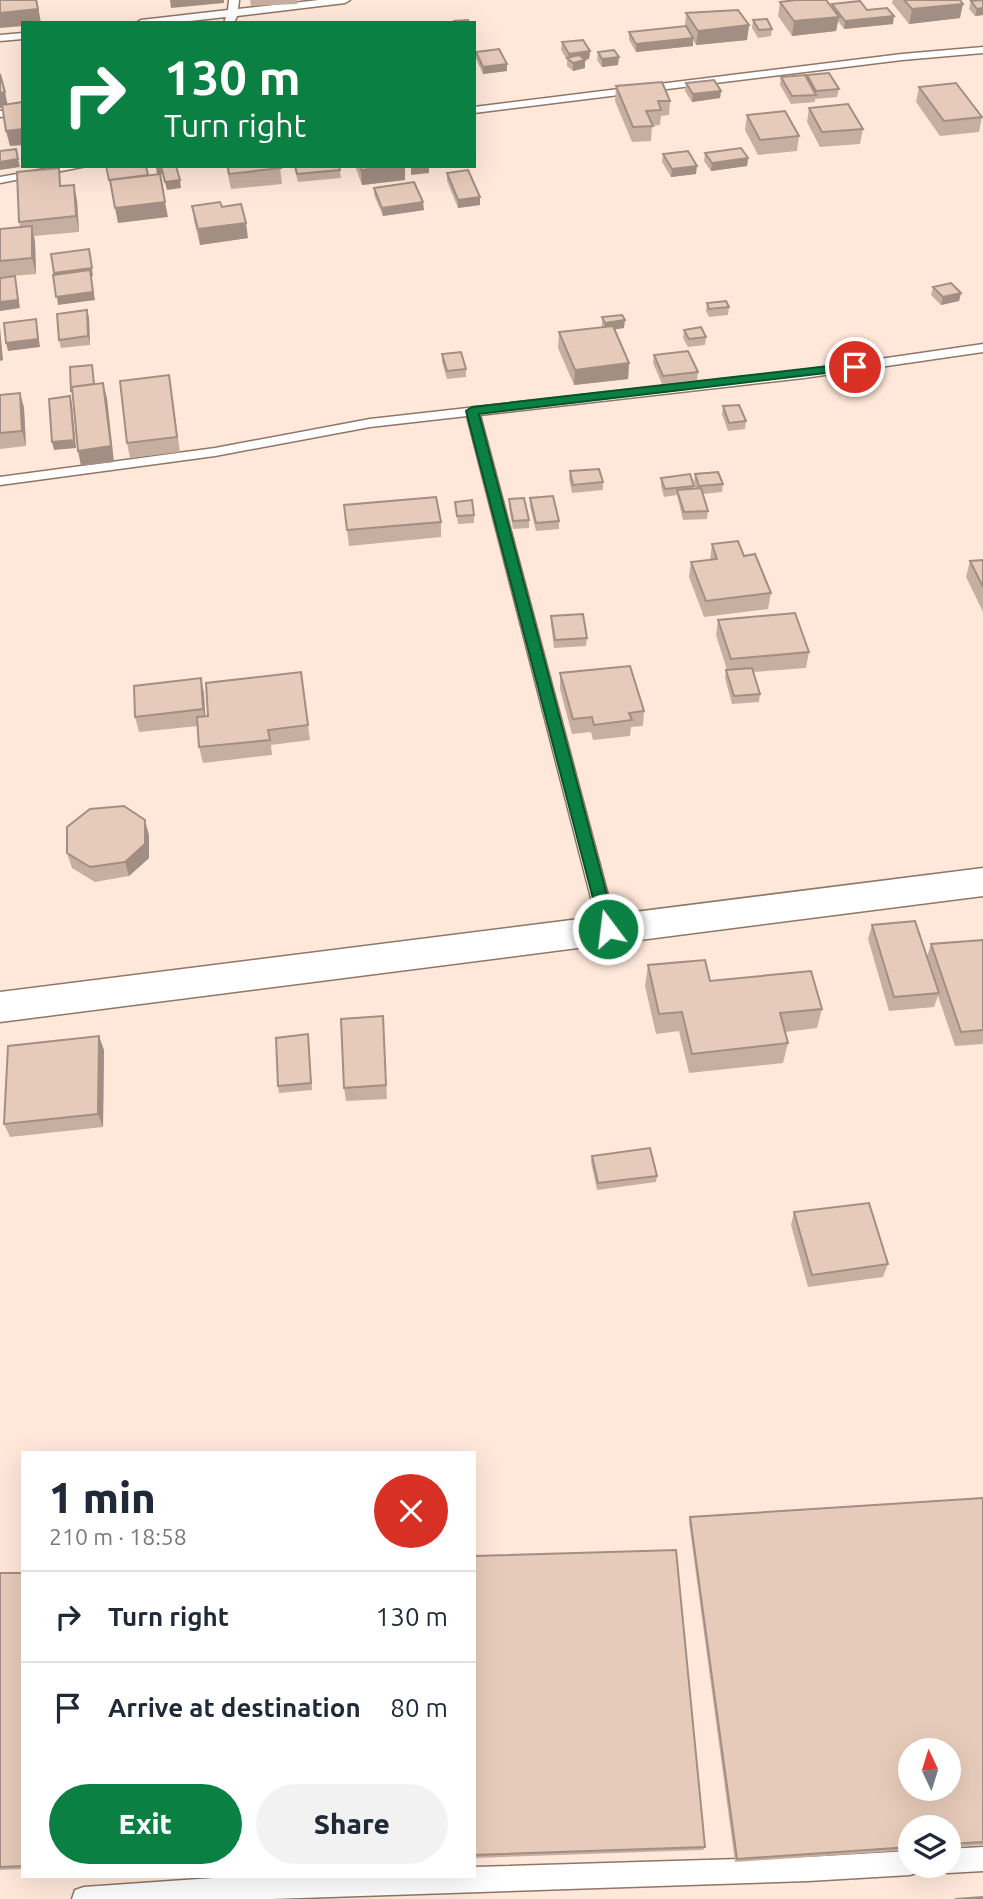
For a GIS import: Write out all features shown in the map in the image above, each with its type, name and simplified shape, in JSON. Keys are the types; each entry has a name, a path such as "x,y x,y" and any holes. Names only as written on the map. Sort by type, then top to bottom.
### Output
{"street":[{"path":"0,1007 983,882"}],"lane":[{"path":"231,18 234,0"},
{"path":"177,21 231,18 345,0"},
{"path":"0,38 21,36"},
{"path":"476,110 722,78 983,50"},
{"path":"0,114 21,111"},
{"path":"0,180 70,168"},
{"path":"0,481 215,452 370,423 804,374 983,348"},
{"path":"472,411 608,929"},
{"path":"961,1860 983,1859"},
{"path":"84,1899 309,1884 808,1869 898,1864"}],"building":[{"path":"0,0 36,0 38,9 0,13"},
{"path":"826,0 839,17 794,21 780,2"},
{"path":"904,0 960,0 963,4 912,9"},
{"path":"983,0 983,8 977,9 971,1"},
{"path":"860,1 867,10 887,8 894,16 845,21 832,4"},
{"path":"738,10 749,25 698,31 686,13"},
{"path":"767,19 772,29 759,30 753,20"},
{"path":"686,26 693,38 636,44 629,32"},
{"path":"583,40 590,51 569,54 562,42"},
{"path":"499,49 507,64 483,67 476,52"},
{"path":"614,50 619,57 602,59 598,52"},
{"path":"579,55 585,60 573,63 567,58"},
{"path":"829,73 839,89 816,91 807,75"},
{"path":"0,74 5,92 0,93"},
{"path":"805,75 816,95 792,96 781,77"},
{"path":"714,80 721,91 693,94 686,83"},
{"path":"662,82 670,101 658,101 661,110 646,111 653,126 633,127 616,86"},
{"path":"956,83 982,117 944,121 919,87"},
{"path":"21,102 21,129 6,131 2,105"},
{"path":"848,104 863,129 822,132 809,108"},
{"path":"785,111 799,136 760,140 747,115"},
{"path":"741,148 748,158 712,163 705,153"},
{"path":"16,149 18,159 0,162 0,151"},
{"path":"688,151 697,166 672,169 663,154"},
{"path":"59,168 60,186 74,185 76,216 19,222 17,172"},
{"path":"106,168 146,168 148,175 109,180"},
{"path":"162,168 177,168 180,180 165,182"},
{"path":"228,168 281,168 229,174"},
{"path":"296,168 340,170 297,174"},
{"path":"468,170 480,197 458,200 447,173"},
{"path":"160,174 165,202 115,208 110,180"},
{"path":"414,182 423,202 382,208 374,188"},
{"path":"220,202 222,207 241,204 246,223 198,229 192,206"},
{"path":"32,226 32,258 0,261 0,229"},
{"path":"89,249 92,268 54,273 51,254"},
{"path":"90,270 93,292 56,297 53,275"},
{"path":"15,276 18,300 0,302 0,278"},
{"path":"951,283 961,293 943,297 933,287"},
{"path":"726,301 729,307 709,309 707,303"},
{"path":"87,310 88,336 59,340 57,314"},
{"path":"622,315 625,320 605,323 602,317"},
{"path":"36,319 38,339 6,343 4,323"},
{"path":"613,326 629,363 575,370 559,332"},
{"path":"701,327 706,337 689,339 684,330"},
{"path":"688,351 698,372 663,376 654,355"},
{"path":"461,352 466,369 447,371 442,354"},
{"path":"92,365 94,384 72,387 71,392 70,367"},
{"path":"169,375 177,437 127,443 120,381"},
{"path":"103,383 111,446 78,451 72,387"},
{"path":"20,393 22,431 0,433 0,395"},
{"path":"70,396 74,440 52,442 49,399"},
{"path":"739,405 746,421 729,423 723,406"},
{"path":"599,469 603,482 573,485 570,471"},
{"path":"718,472 723,484 699,486 695,474"},
{"path":"690,474 694,486 665,489 661,478"},
{"path":"701,488 708,511 684,512 677,490"},
{"path":"553,496 559,521 536,523 530,498"},
{"path":"436,497 441,522 347,530 344,505"},
{"path":"524,498 529,520 513,521 509,499"},
{"path":"472,500 474,515 457,516 455,502"},
{"path":"738,541 744,556 755,554 771,593 706,601 691,562 717,559 712,544"},
{"path":"983,560 983,587 970,561"},
{"path":"795,613 809,652 731,659 718,620"},
{"path":"583,614 587,638 555,640 551,616"},
{"path":"630,666 644,711 629,713 632,720 594,725 592,717 573,719 560,673"},
{"path":"752,668 760,694 734,696 726,670"},
{"path":"301,672 308,725 268,730 270,740 199,747 197,717 208,716 206,683"},
{"path":"201,678 203,709 135,717 134,686"},
{"path":"124,806 145,820 145,844 125,862 90,867 67,853 67,827 90,809"},
{"path":"915,921 939,993 894,997 872,925"},
{"path":"983,940 983,1030 961,1032 931,944"},
{"path":"705,960 710,981 811,971 822,1009 780,1013 788,1043 692,1054 682,1012 659,1014 648,965"},
{"path":"383,1016 386,1085 344,1088 341,1019"},
{"path":"308,1034 311,1083 278,1086 276,1038"},
{"path":"99,1036 98,1114 4,1124 8,1046"},
{"path":"650,1148 657,1176 598,1183 592,1156"},
{"path":"869,1203 888,1264 812,1275 794,1212"},
{"path":"983,1498 983,1842 961,1843 961,1815 898,1815 898,1848 737,1859 690,1517"},
{"path":"676,1550 705,1847 476,1855 476,1556"},
{"path":"0,1573 21,1573 21,1866 0,1867"}],"route":[{"path":"608,929 472,411 855,367"}]}
